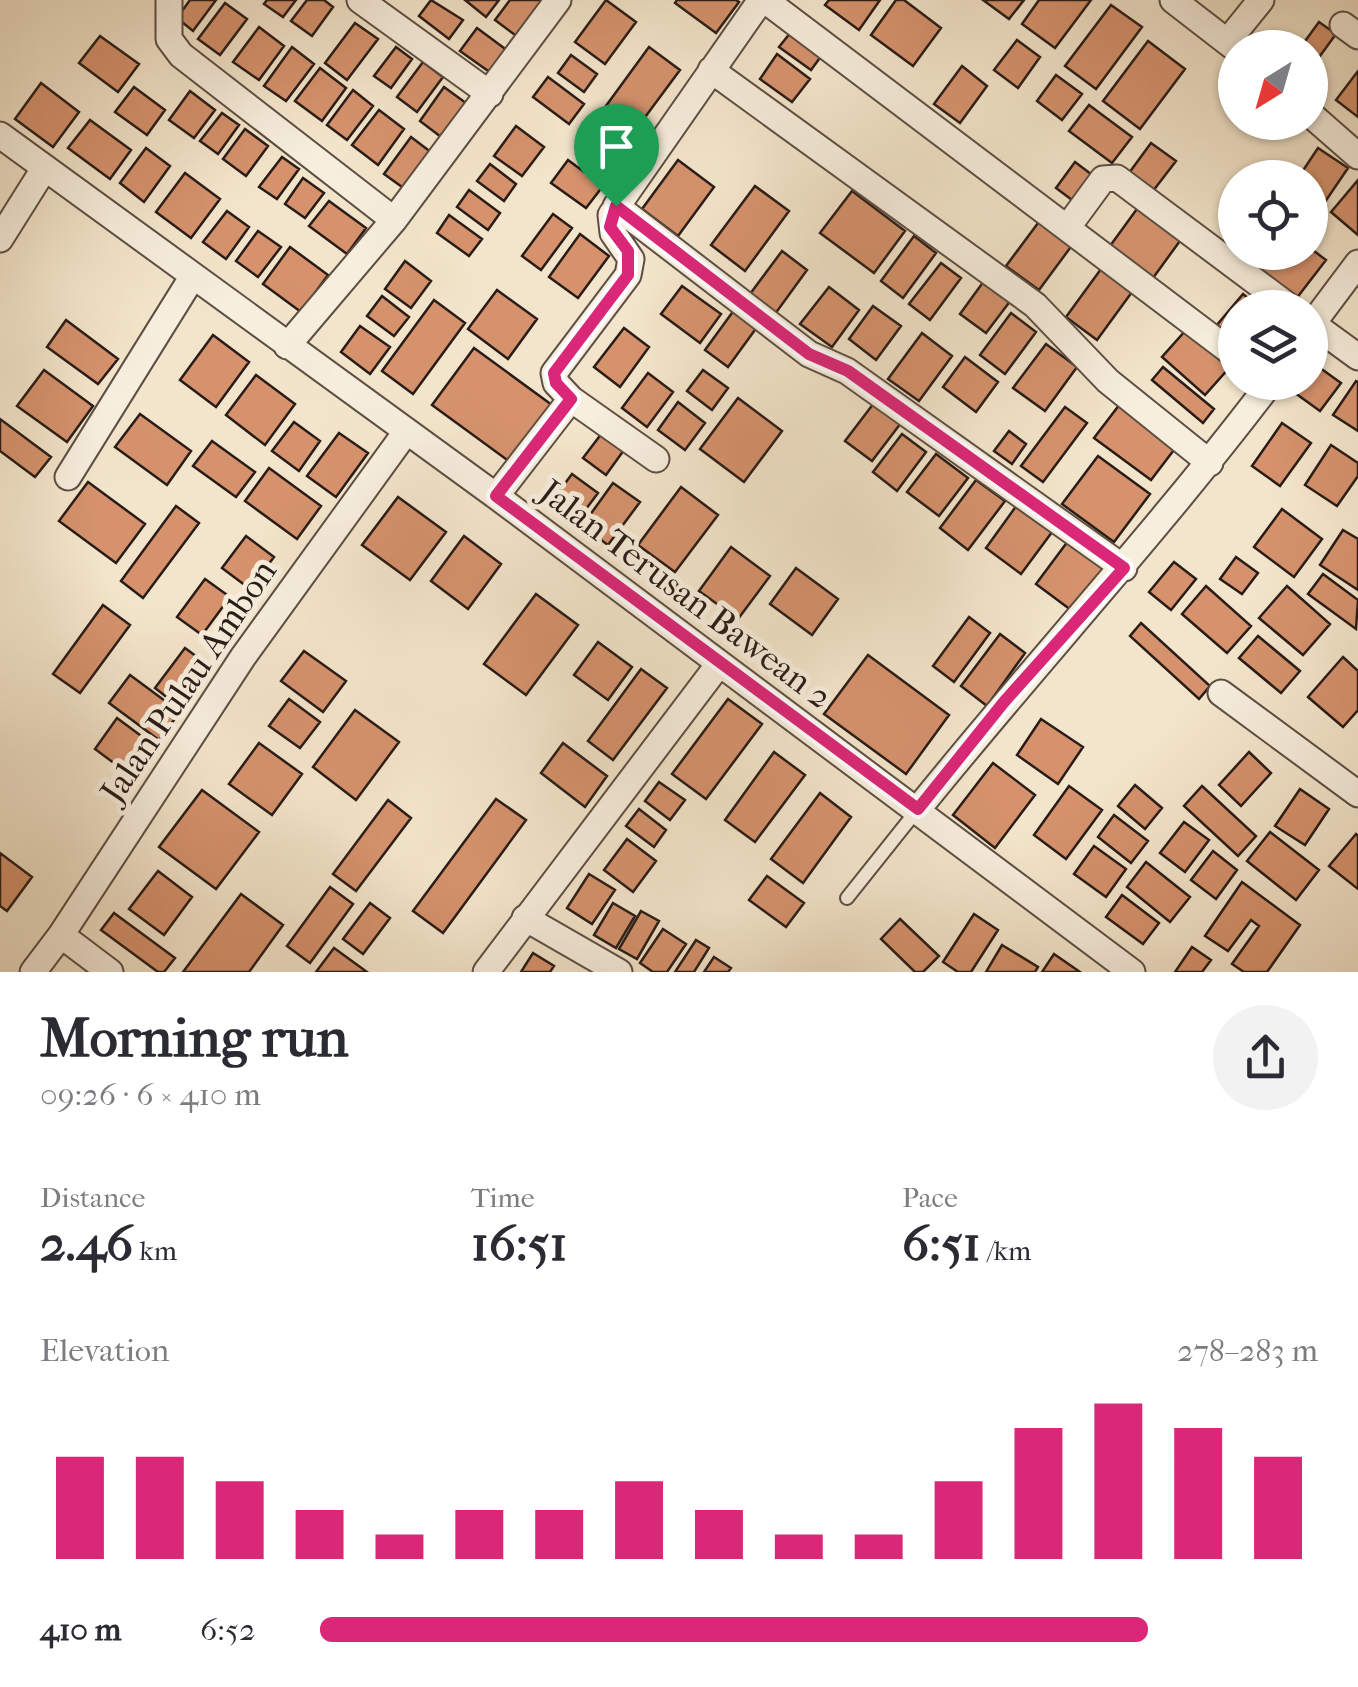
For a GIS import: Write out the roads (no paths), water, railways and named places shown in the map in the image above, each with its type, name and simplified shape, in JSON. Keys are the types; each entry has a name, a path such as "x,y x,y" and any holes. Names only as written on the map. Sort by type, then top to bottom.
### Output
{"street":[{"path":"169,0 169,39 181,55 394,220"},
{"path":"360,0 490,94"},
{"path":"287,346 394,220 558,0"},
{"path":"656,459 571,399 556,383 554,373 631,266 628,251 610,227 616,206 763,0 1218,342"},
{"path":"1172,0 1218,35"},
{"path":"1241,30 1262,0"},
{"path":"712,70 1035,306 1108,381 1210,463"},
{"path":"1328,130 1358,156"},
{"name":"Jalan Terusan Bawean 2","path":"0,135 496,496 1132,972"},
{"path":"0,239 44,169"},
{"path":"1067,228 1103,178 1117,178 1267,290"},
{"path":"616,206 809,354 848,371 1124,568"},
{"path":"1328,302 1358,263"},
{"path":"68,477 194,276"},
{"path":"1328,336 1358,357"},
{"path":"496,496 571,399"},
{"path":"918,809 1004,702 1124,568 1257,400"},
{"name":"Jalan Pulau Ambon","path":"33,972 62,935 242,657 406,432"},
{"path":"486,972 719,664"},
{"path":"1221,693 1358,794"},
{"path":"525,918 618,972"},
{"path":"62,935 110,972"}],"lane":[{"path":"847,898 918,809"}]}
